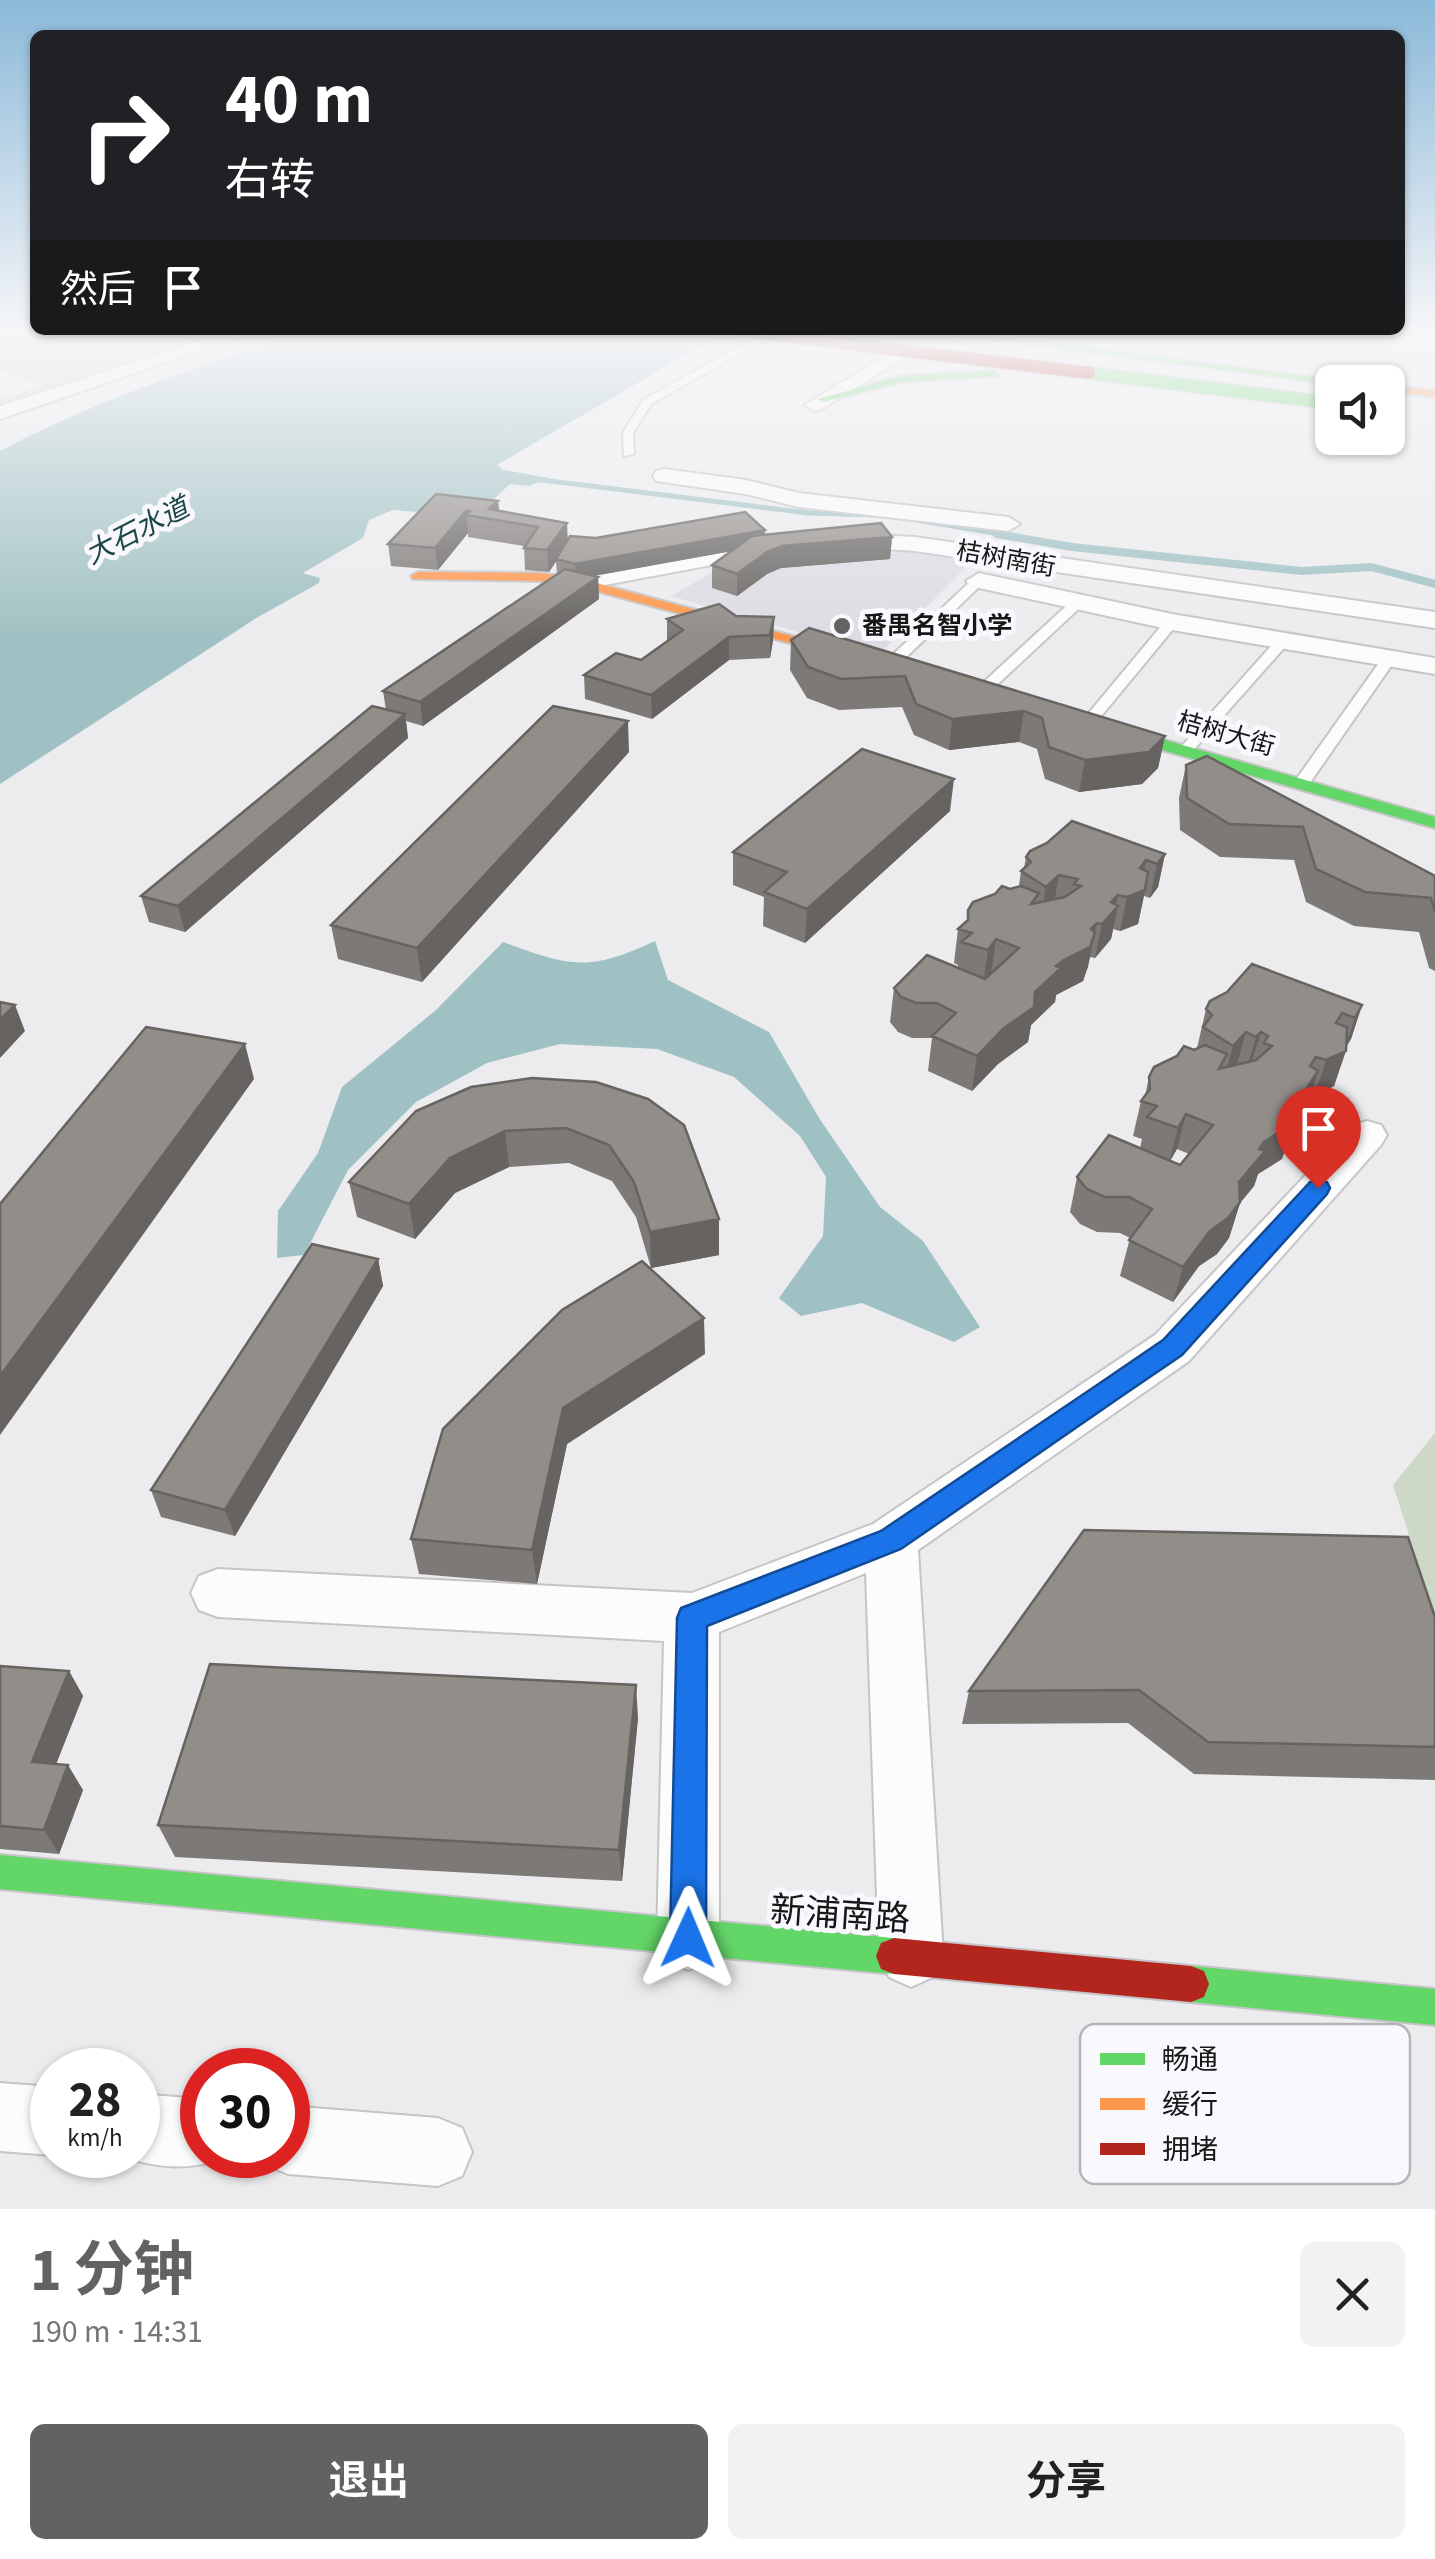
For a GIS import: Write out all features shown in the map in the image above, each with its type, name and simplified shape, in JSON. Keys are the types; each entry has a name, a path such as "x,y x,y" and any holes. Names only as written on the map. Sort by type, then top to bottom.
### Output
{"main road":[{"path":"418,576 538,577 578,582 899,668"},
{"name":"桔树大街","path":"1079,721 1435,823"},
{"name":"新浦南路","path":"0,1872 1435,2007"}],"street":[{"path":"664,476 799,500 1008,524"},
{"path":"686,504 708,482"},
{"name":"桔树南街","path":"578,582 808,541 915,544 1435,620"},
{"path":"980,581 1172,622 1435,666"},
{"path":"218,1592 692,1618 891,1540 1172,1348 1367,1135"},
{"path":"891,1540 911,1955"},
{"path":"688,1938 692,1618"},
{"path":"0,2117 30,2119"},
{"path":"310,2142 438,2152"}],"lane":[{"path":"628,432 624,442 628,454"},
{"path":"899,668 980,581"},
{"path":"980,693 1080,602"},
{"path":"1079,721 1172,622"},
{"path":"1186,751 1284,638"},
{"path":"1301,784 1391,656"}],"shaded area":[{"name":"番禺名智小学","path":"836,541 976,557 879,655 671,596 737,558"}],"green space":[{"path":"1435,1433 1435,1616 1393,1485"}],"water":[{"name":"大石水道","path":"554,432 497,465 503,470 549,478 529,486 510,484 474,517 393,510 369,520 363,538 303,573 320,578 319,583 258,617 0,784 0,451 36,433"},
{"path":"655,941 668,980 769,1032 819,1118 880,1207 923,1241 980,1327 954,1342 862,1303 801,1316 779,1298 823,1236 826,1177 800,1136 734,1077 657,1049 560,1044 487,1063 416,1102 348,1170 304,1255 277,1258 278,1211 318,1153 342,1087 436,1010 503,942 546,957 579,963 613,958"}],"building":[{"path":"436,494 498,501 489,509 567,523 547,550 524,548 538,527 466,515 470,511 466,511 435,548 388,544"},
{"path":"745,512 765,530 575,564 556,559 570,536 596,538"},
{"path":"881,523 892,537 782,546 737,574 712,565 752,536"},
{"path":"565,569 598,577 420,702 383,691"},
{"path":"719,604 736,616 774,617 770,635 729,637 651,695 584,675 616,653 641,660 683,630 667,619"},
{"path":"809,628 1165,736 1149,752 1085,760 1049,747 1042,718 1024,711 952,719 916,704 905,676 841,679 808,667 791,640"},
{"path":"372,706 405,714 178,906 141,896"},
{"path":"553,706 628,721 417,948 331,925"},
{"path":"862,749 954,779 807,909 764,892 787,872 733,852"},
{"path":"1207,756 1435,876 1435,912 1431,898 1365,892 1316,869 1303,827 1229,824 1187,798 1186,765"},
{"path":"1072,821 1165,854 1157,864 1146,860 1140,868 1148,872 1145,890 1127,897 1118,895 1111,902 1118,906 1102,924 1091,929 1095,933 1090,947 1056,966 1061,968 1035,992 1034,1007 1003,1029 977,1056 932,1036 956,1013 937,1003 916,1003 901,997 894,988 927,955 985,979 1019,948 996,939 988,950 961,942 972,933 958,929 968,920 973,902 995,894 1002,886 1021,886 1039,893 1031,904 1065,897 1081,886 1074,884 1078,879 1059,875 1046,887 1021,871 1031,862 1026,857 1030,851 1047,843"},
{"path":"1252,964 1362,1005 1355,1018 1342,1013 1336,1023 1347,1027 1346,1051 1326,1060 1316,1057 1310,1066 1318,1071 1303,1094 1298,1093 1292,1101 1297,1106 1293,1123 1264,1142 1259,1149 1265,1151 1239,1182 1240,1202 1228,1218 1210,1231 1183,1267 1129,1240 1152,1209 1129,1197 1105,1197 1087,1189 1077,1177 1109,1135 1180,1165 1213,1125 1186,1114 1178,1128 1147,1117 1157,1106 1141,1101 1150,1089 1149,1077 1154,1067 1177,1056 1184,1046 1194,1050 1205,1045 1227,1054 1219,1069 1256,1060 1272,1046 1264,1043 1268,1036 1261,1032 1256,1037 1246,1032 1233,1046 1203,1027 1212,1015 1206,1009 1210,1001 1227,992"},
{"path":"0,1002 15,1005 0,1020"},
{"path":"146,1027 245,1044 0,1376 0,1204"},
{"path":"532,1078 596,1082 648,1099 684,1125 719,1219 650,1232 634,1182 609,1145 566,1128 505,1131 450,1158 409,1204 349,1182 416,1111 471,1087"},
{"path":"312,1244 378,1259 225,1510 151,1490"},
{"path":"642,1261 704,1318 563,1408 532,1550 411,1539 443,1429 562,1310"},
{"path":"1084,1530 1408,1537 1435,1617 1435,1747 1208,1742 1139,1690 969,1691"},
{"path":"210,1664 636,1685 619,1850 158,1825"},
{"path":"0,1666 69,1671 32,1762 68,1765 44,1830 0,1826"}],"waterway":[{"path":"534,479 808,513 880,515"},
{"path":"917,520 1011,536"},
{"path":"997,534 1072,547 1302,571 1371,567 1435,584"}],"traffic: fast":[{"path":"1091,724 1435,823"},
{"path":"0,1872 894,1956"},
{"path":"1191,1984 1435,2007"}],"traffic: slow":[{"path":"418,576 538,577 578,582 865,658"}],"traffic: jam":[{"path":"894,1956 1191,1984"}],"place":[{"name":"番禺名智小学","path":"842,626"}],"route":[{"path":"688,1938 692,1618 891,1540 1172,1348 1318,1188"}]}
